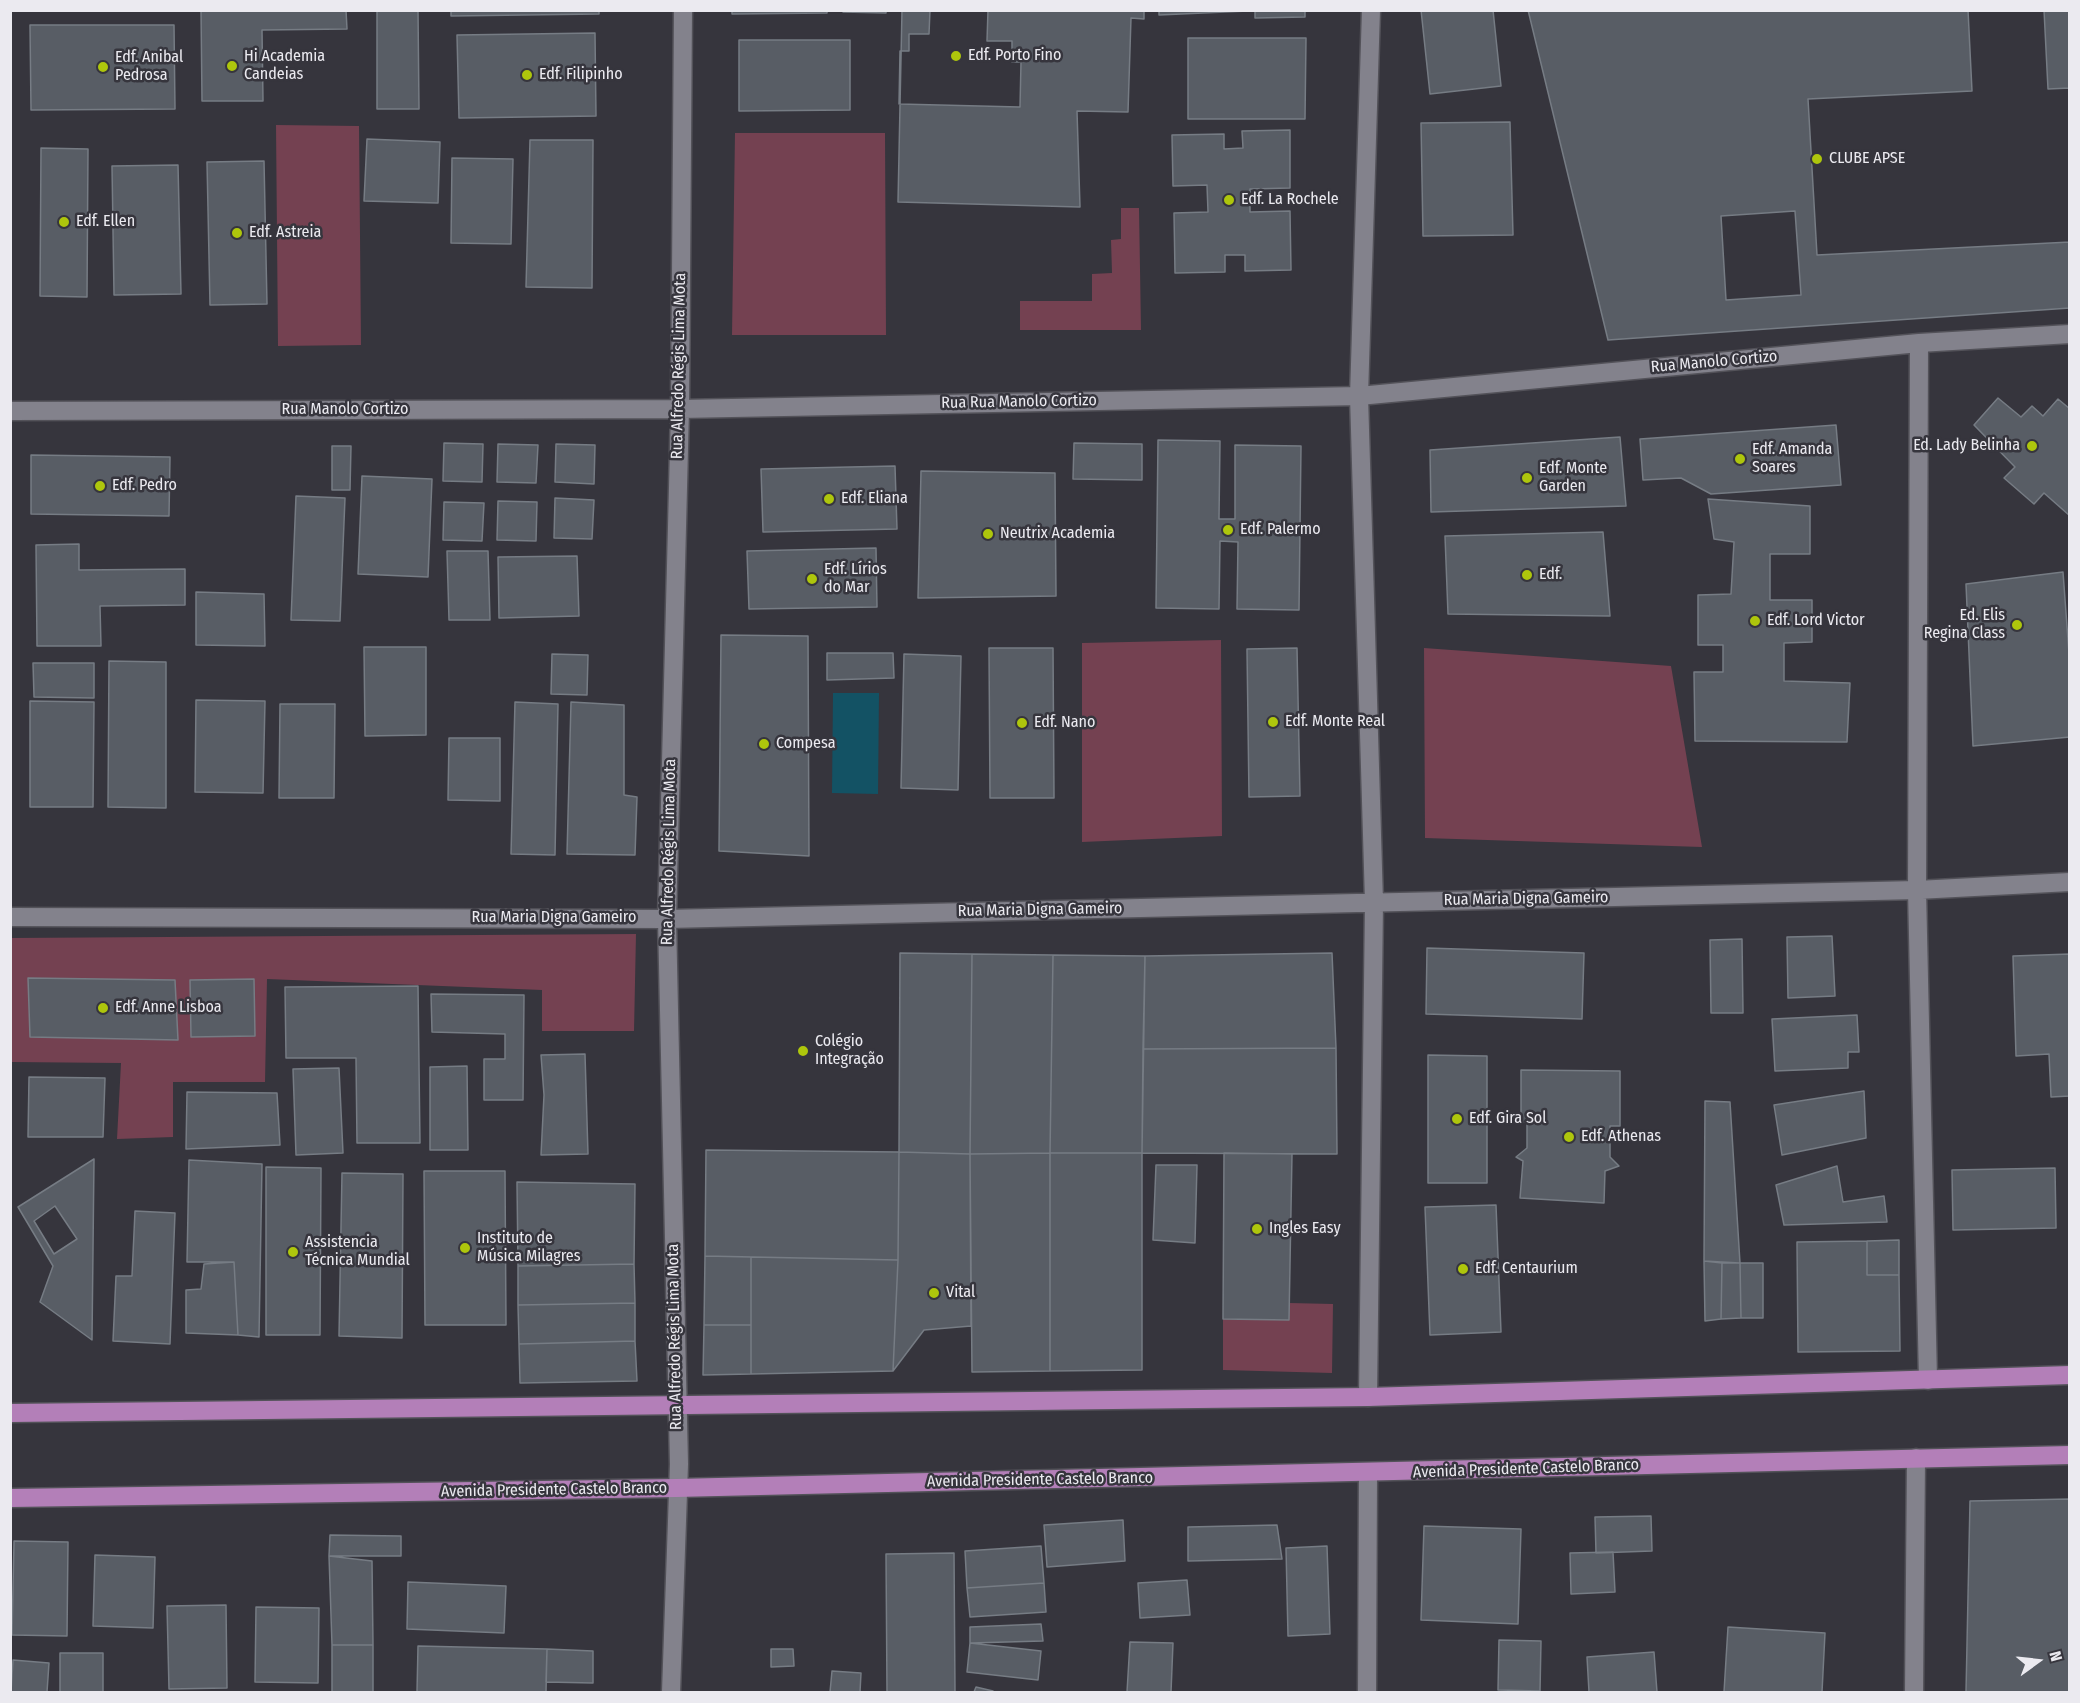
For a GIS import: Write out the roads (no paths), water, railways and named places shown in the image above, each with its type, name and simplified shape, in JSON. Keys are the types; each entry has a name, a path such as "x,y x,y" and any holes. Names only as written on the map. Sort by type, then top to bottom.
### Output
{"main road":[{"path":"10,1413 1368,1397 2070,1375"},
{"name":"Avenida Presidente Castelo Branco","path":"10,1498 676,1488 2070,1455"}],"street":[{"name":"Rua Alfredo Régis Lima Mota","path":"671,1692 676,1488 679,1464 667,919 680,409 683,10"},
{"path":"1368,1397 1374,902 1359,396 1371,10"},
{"name":"Rua Manolo Cortizo","path":"1359,396 1919,343 2070,334"},
{"path":"1919,343 1917,890 1928,1380"},
{"name":"Rua Rua Manolo Cortizo","path":"680,409 1359,396"},
{"name":"Rua Manolo Cortizo","path":"10,411 680,409"},
{"name":"Rua Maria Digna Gameiro","path":"10,917 667,919 1917,890 2070,882"},
{"path":"1914,1692 1916,1458"},
{"path":"1367,1692 1368,1473"}],"water":[{"path":"833,693 879,693 878,794 832,793"}],"place":[{"name":"Edf. Porto Fino","path":"956,56"},
{"name":"Hi Academia Candeias","path":"232,66"},
{"name":"Edf. Anibal Pedrosa","path":"103,67"},
{"name":"Edf. Filipinho","path":"527,75"},
{"name":"CLUBE APSE","path":"1817,159"},
{"name":"Edf. La Rochele","path":"1229,200"},
{"name":"Edf. Ellen","path":"64,222"},
{"name":"Edf. Astreia","path":"237,233"},
{"name":"Ed. Lady Belinha","path":"2032,446"},
{"name":"Edf. Amanda Soares","path":"1740,459"},
{"name":"Edf. Monte Garden","path":"1527,478"},
{"name":"Edf. Pedro","path":"100,486"},
{"name":"Edf. Eliana","path":"829,499"},
{"name":"Edf. Palermo","path":"1228,530"},
{"name":"Neutrix Academia","path":"988,534"},
{"name":"Edf.","path":"1527,575"},
{"name":"Edf. Lírios do Mar","path":"812,579"},
{"name":"Edf. Lord Victor","path":"1755,621"},
{"name":"Ed. Elis Regina Class","path":"2017,625"},
{"name":"Edf. Monte Real","path":"1273,722"},
{"name":"Edf. Nano","path":"1022,723"},
{"name":"Compesa","path":"764,744"},
{"name":"Edf. Anne Lisboa","path":"103,1008"},
{"name":"Colégio Integração","path":"803,1051"},
{"name":"Edf. Gira Sol","path":"1457,1119"},
{"name":"Edf. Athenas","path":"1569,1137"},
{"name":"Ingles Easy","path":"1257,1229"},
{"name":"Instituto de Música Milagres","path":"465,1248"},
{"name":"Assistencia Técnica Mundial","path":"293,1252"},
{"name":"Edf. Centaurium","path":"1463,1269"},
{"name":"Vital","path":"934,1293"}]}
